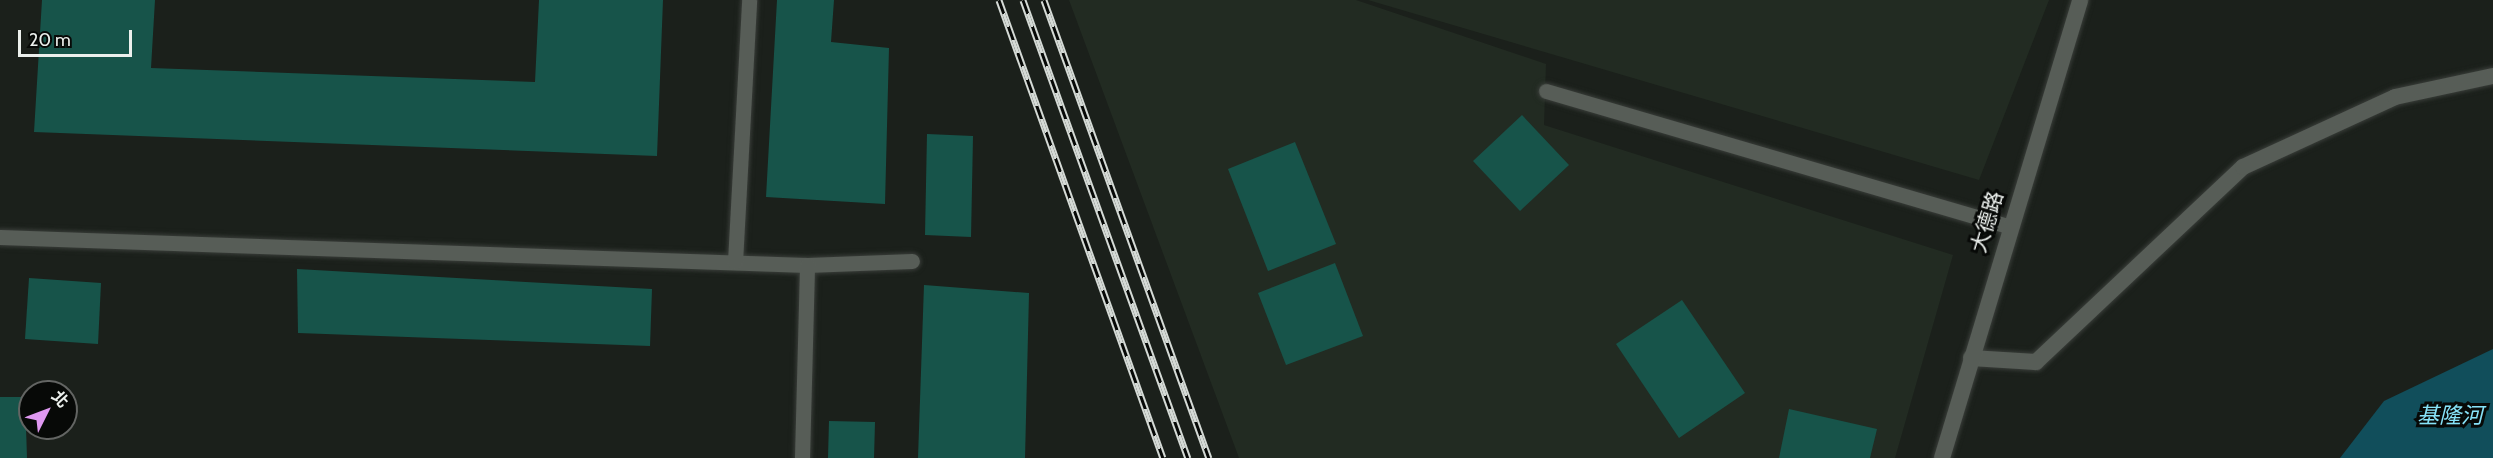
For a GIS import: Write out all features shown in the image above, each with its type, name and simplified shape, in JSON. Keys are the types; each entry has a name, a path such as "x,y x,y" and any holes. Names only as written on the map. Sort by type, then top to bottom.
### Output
{"street":[{"name":"大德路","path":"1942,458 2010,226 2080,0"},
{"path":"1971,358 2036,362 2243,167 2395,97 2493,76"}],"lane":[{"path":"735,262 749,0"},
{"path":"1546,91 2010,226"},
{"path":"0,237 807,265 912,261"},
{"path":"802,458 807,265"}],"shaded area":[{"path":"1069,0 1356,0 1546,64 1544,125 1953,255 1895,458 1239,458"},
{"path":"1368,0 2049,0 1979,180"}],"water":[{"name":"基隆河","path":"2493,349 2493,458 2340,458 2384,401"}],"building":[{"path":"42,0 155,0 151,68 535,82 539,0 663,0 657,156 34,132"},
{"path":"777,0 834,0 831,42 889,48 885,204 766,197"},
{"path":"1522,115 1569,165 1520,211 1473,161"},
{"path":"927,134 973,136 971,237 925,235"},
{"path":"1295,142 1336,244 1268,271 1228,169"},
{"path":"1335,263 1363,336 1286,365 1258,293"},
{"path":"297,269 652,289 650,346 298,333"},
{"path":"29,278 101,283 98,344 25,339"},
{"path":"924,285 1029,293 1025,458 918,458"},
{"path":"1682,300 1745,393 1679,438 1616,344"},
{"path":"0,397 18,397 18,440 26,440 27,458 0,458"},
{"path":"1789,409 1877,429 1870,458 1779,458"},
{"path":"829,421 875,422 874,458 828,458"}],"railway":[{"path":"999,0 1163,458"},
{"path":"1023,0 1188,458"},
{"path":"1044,0 1209,458"}]}
